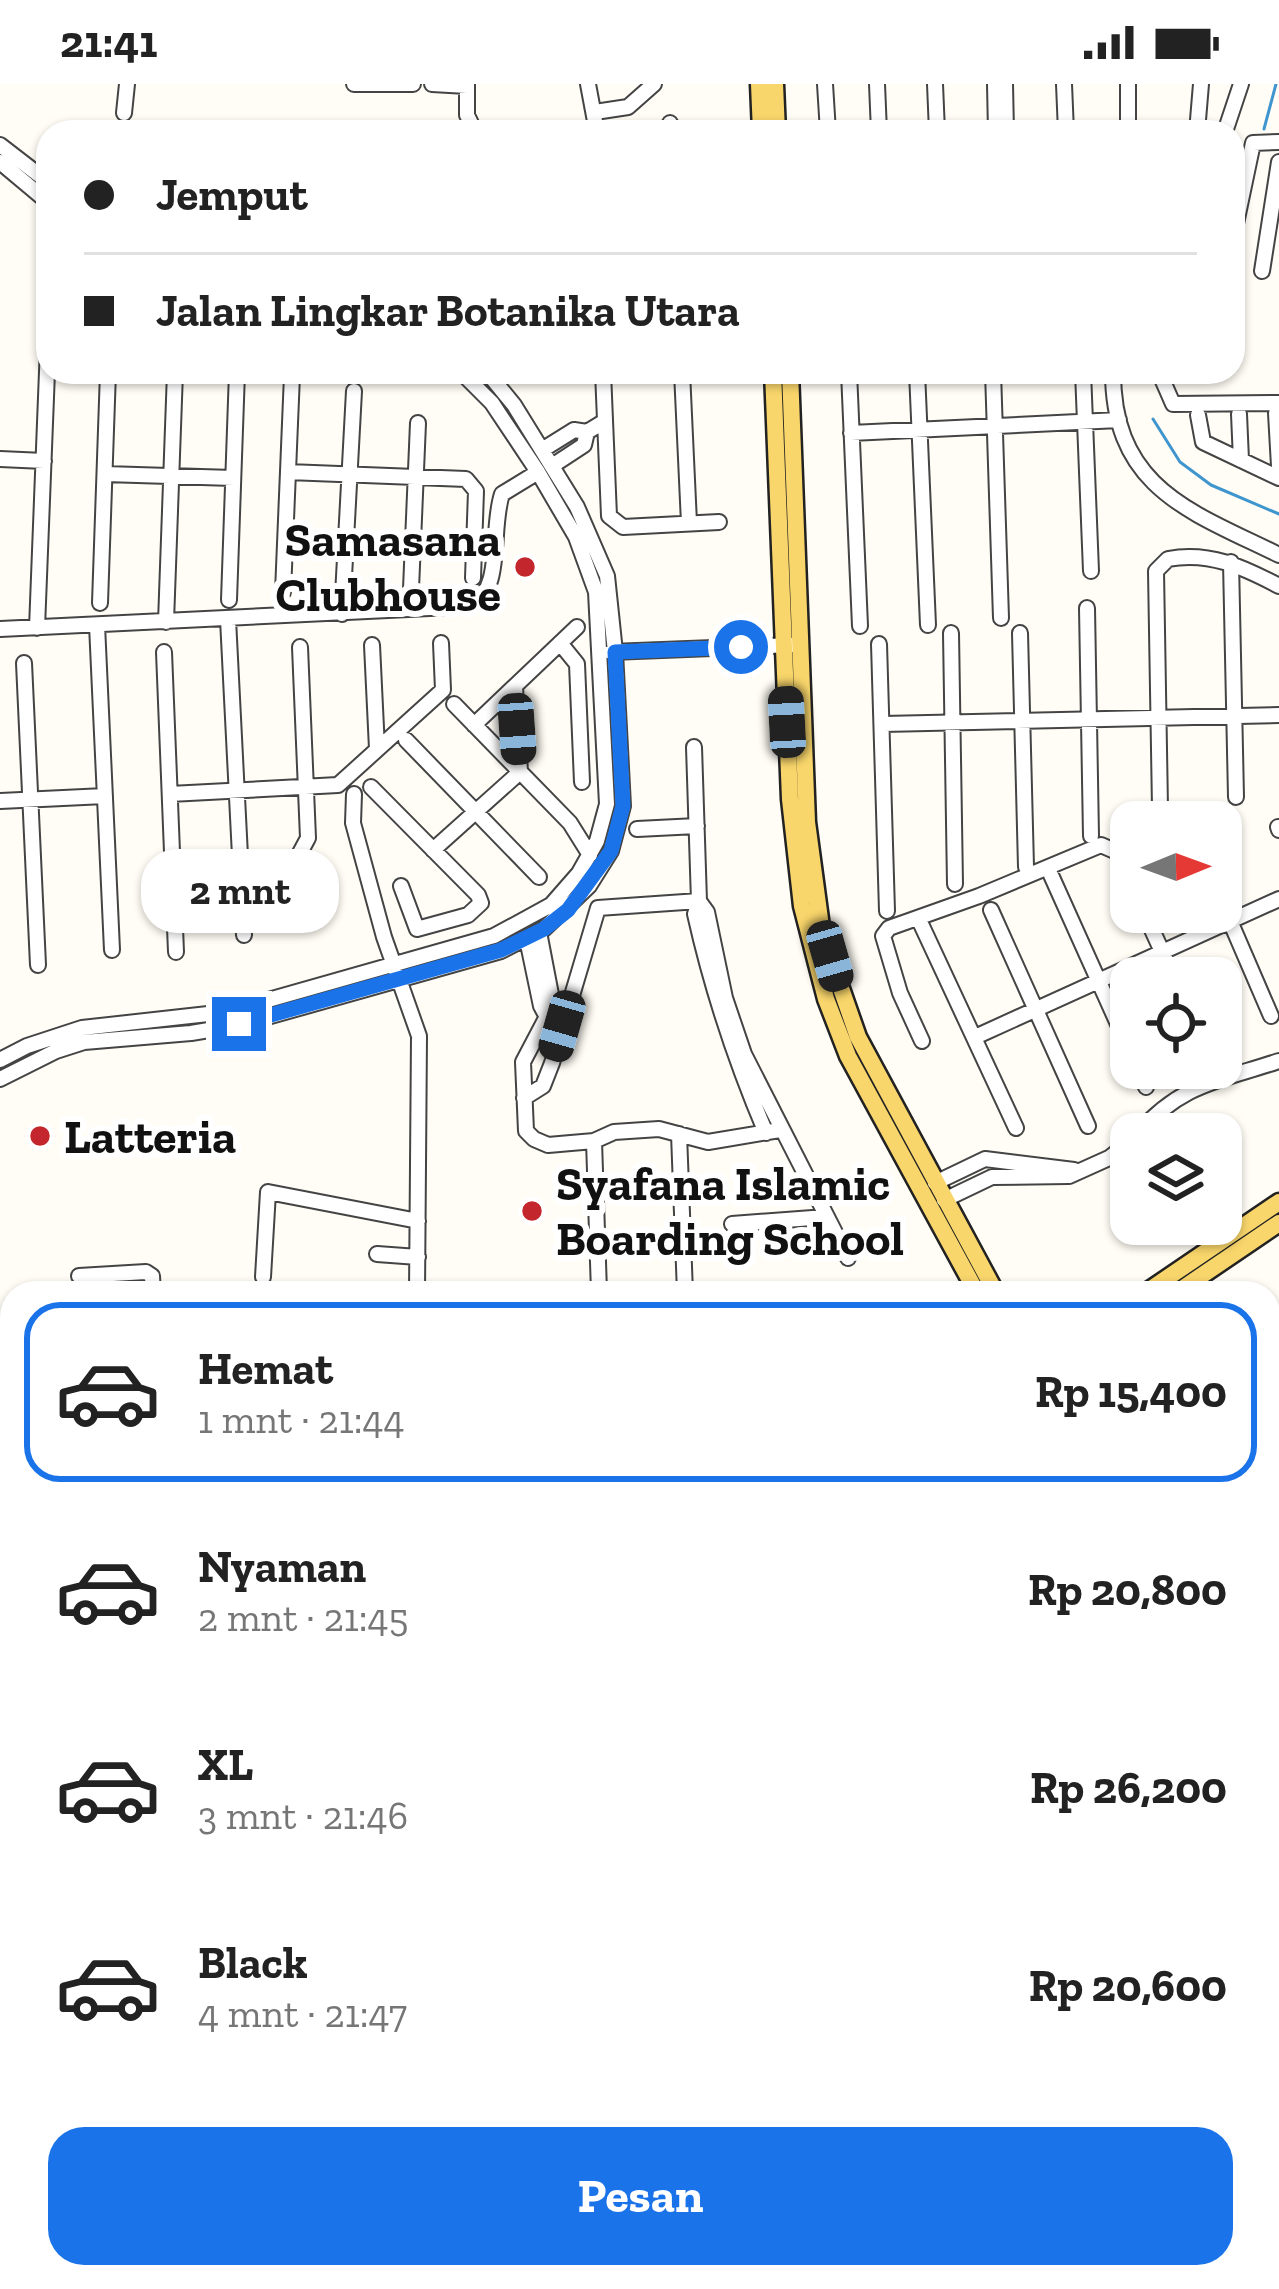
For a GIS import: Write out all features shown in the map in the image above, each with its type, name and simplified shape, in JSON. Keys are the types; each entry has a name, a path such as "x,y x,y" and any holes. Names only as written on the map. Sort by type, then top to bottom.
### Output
{"main road":[{"path":"760,84 761,120"},
{"path":"775,84 776,120"},
{"path":"774,384 791,645"},
{"path":"790,384 794,859 813,955 871,1100 970,1281"},
{"path":"842,1021 989,1281"},
{"path":"1163,1281 1279,1202"},
{"path":"1194,1281 1279,1223"}],"street":[{"path":"124,113 127,84"},
{"path":"354,84 413,84"},
{"path":"432,84 467,85 470,120"},
{"path":"589,84 596,120"},
{"path":"595,112 628,107 654,84"},
{"path":"825,84 827,120"},
{"path":"877,84 878,120"},
{"path":"935,84 936,120"},
{"path":"995,84 996,120"},
{"path":"1005,84 1006,120"},
{"path":"1064,84 1066,120"},
{"path":"1128,84 1128,120"},
{"path":"1198,120 1201,84"},
{"path":"1229,120 1241,84"},
{"path":"1245,181 1253,143 1279,142"},
{"path":"0,145 36,173"},
{"path":"0,162 36,192"},
{"path":"1262,271 1279,162"},
{"path":"38,628 47,384"},
{"path":"100,603 108,384"},
{"path":"166,622 175,384"},
{"path":"229,600 237,384"},
{"path":"284,592 292,384"},
{"path":"0,1060 82,1028 239,1024 398,982 533,935 568,910 589,886 617,836 624,787 608,652 591,574 544,472 472,384"},
{"path":"500,384 542,450 544,472"},
{"path":"603,384 609,516 614,523 622,527 719,522"},
{"path":"683,384 689,524"},
{"path":"848,384 860,626"},
{"path":"917,384 928,625"},
{"path":"993,384 1001,618"},
{"path":"1083,384 1091,571"},
{"path":"1114,384 1119,420 1142,469 1167,496 1190,514 1279,555"},
{"path":"1165,384 1173,404 1278,408 1279,466"},
{"path":"343,614 354,391"},
{"path":"1239,414 1241,460"},
{"path":"1198,415 1203,442 1279,478"},
{"path":"850,433 1119,420"},
{"path":"542,450 574,430 587,432 605,421"},
{"path":"411,589 418,423"},
{"path":"0,629 460,608 479,602 493,580 494,526 500,502 584,445 587,432"},
{"path":"0,459 44,461"},
{"path":"289,472 472,483 476,491 473,578"},
{"path":"105,473 233,478"},
{"path":"1160,801 1156,571 1168,559 1181,556 1231,562 1279,586"},
{"path":"1231,562 1236,797"},
{"path":"1087,608 1091,836"},
{"path":"227,619 244,935"},
{"path":"97,625 112,950"},
{"path":"474,725 577,627"},
{"path":"951,633 956,884"},
{"path":"1020,633 1026,867"},
{"path":"170,794 338,785 442,690 441,643"},
{"path":"560,643 577,664 582,782"},
{"path":"879,644 887,910"},
{"path":"372,645 377,749"},
{"path":"608,652 791,645"},
{"path":"300,647 308,838 294,864 305,896 306,920"},
{"path":"164,652 176,952"},
{"path":"0,1079 84,1042 191,1025 494,937 551,904 590,855 605,815 608,652"},
{"path":"24,663 38,965"},
{"path":"514,687 520,772"},
{"path":"454,704 570,823 590,855"},
{"path":"884,724 1279,715"},
{"path":"406,740 538,877"},
{"path":"694,747 699,901 695,914 715,1000 734,1059 848,1258"},
{"path":"433,850 520,772"},
{"path":"370,787 481,903 468,915 417,929 401,886"},
{"path":"354,794 353,823 398,982 419,1036 417,1281"},
{"path":"0,801 105,796"},
{"path":"570,823 588,823 605,815"},
{"path":"637,829 697,826"},
{"path":"922,1041 886,952 884,935 889,928 1101,845 1110,849"},
{"path":"1051,874 1110,1005"},
{"path":"1242,917 1279,899"},
{"path":"524,1099 543,1086 552,1064 598,908 699,901"},
{"path":"991,910 1088,1126"},
{"path":"921,924 1016,1128"},
{"path":"1153,933 1164,957"},
{"path":"975,1037 1206,933"},
{"path":"1236,933 1271,1016"},
{"path":"533,935 553,1005 523,1062 526,1131 534,1139 548,1145 659,1129 708,1142 773,1131"},
{"path":"1157,1113 1168,1102 1234,1071 1279,1061"},
{"path":"679,1134 685,1281"},
{"path":"594,1141 599,1281"},
{"path":"939,1192 985,1159 1085,1170 1110,1157"},
{"path":"262,1277 268,1192 418,1221"},
{"path":"732,1224 826,1217"},
{"path":"377,1254 418,1257"},
{"path":"79,1276 146,1272 152,1281"}],"waterway":[{"path":"1264,129 1276,84"},
{"path":"1153,419 1180,462 1211,485 1279,514"}],"place":[{"name":"Samasana Clubhouse","path":"525,567"},
{"name":"Latteria","path":"40,1136"},
{"name":"Syafana Islamic Boarding School","path":"532,1211"}],"route":[{"path":"239,1024 501,950 557,920 599,872 620,824 624,787 615,652 741,647"}]}
